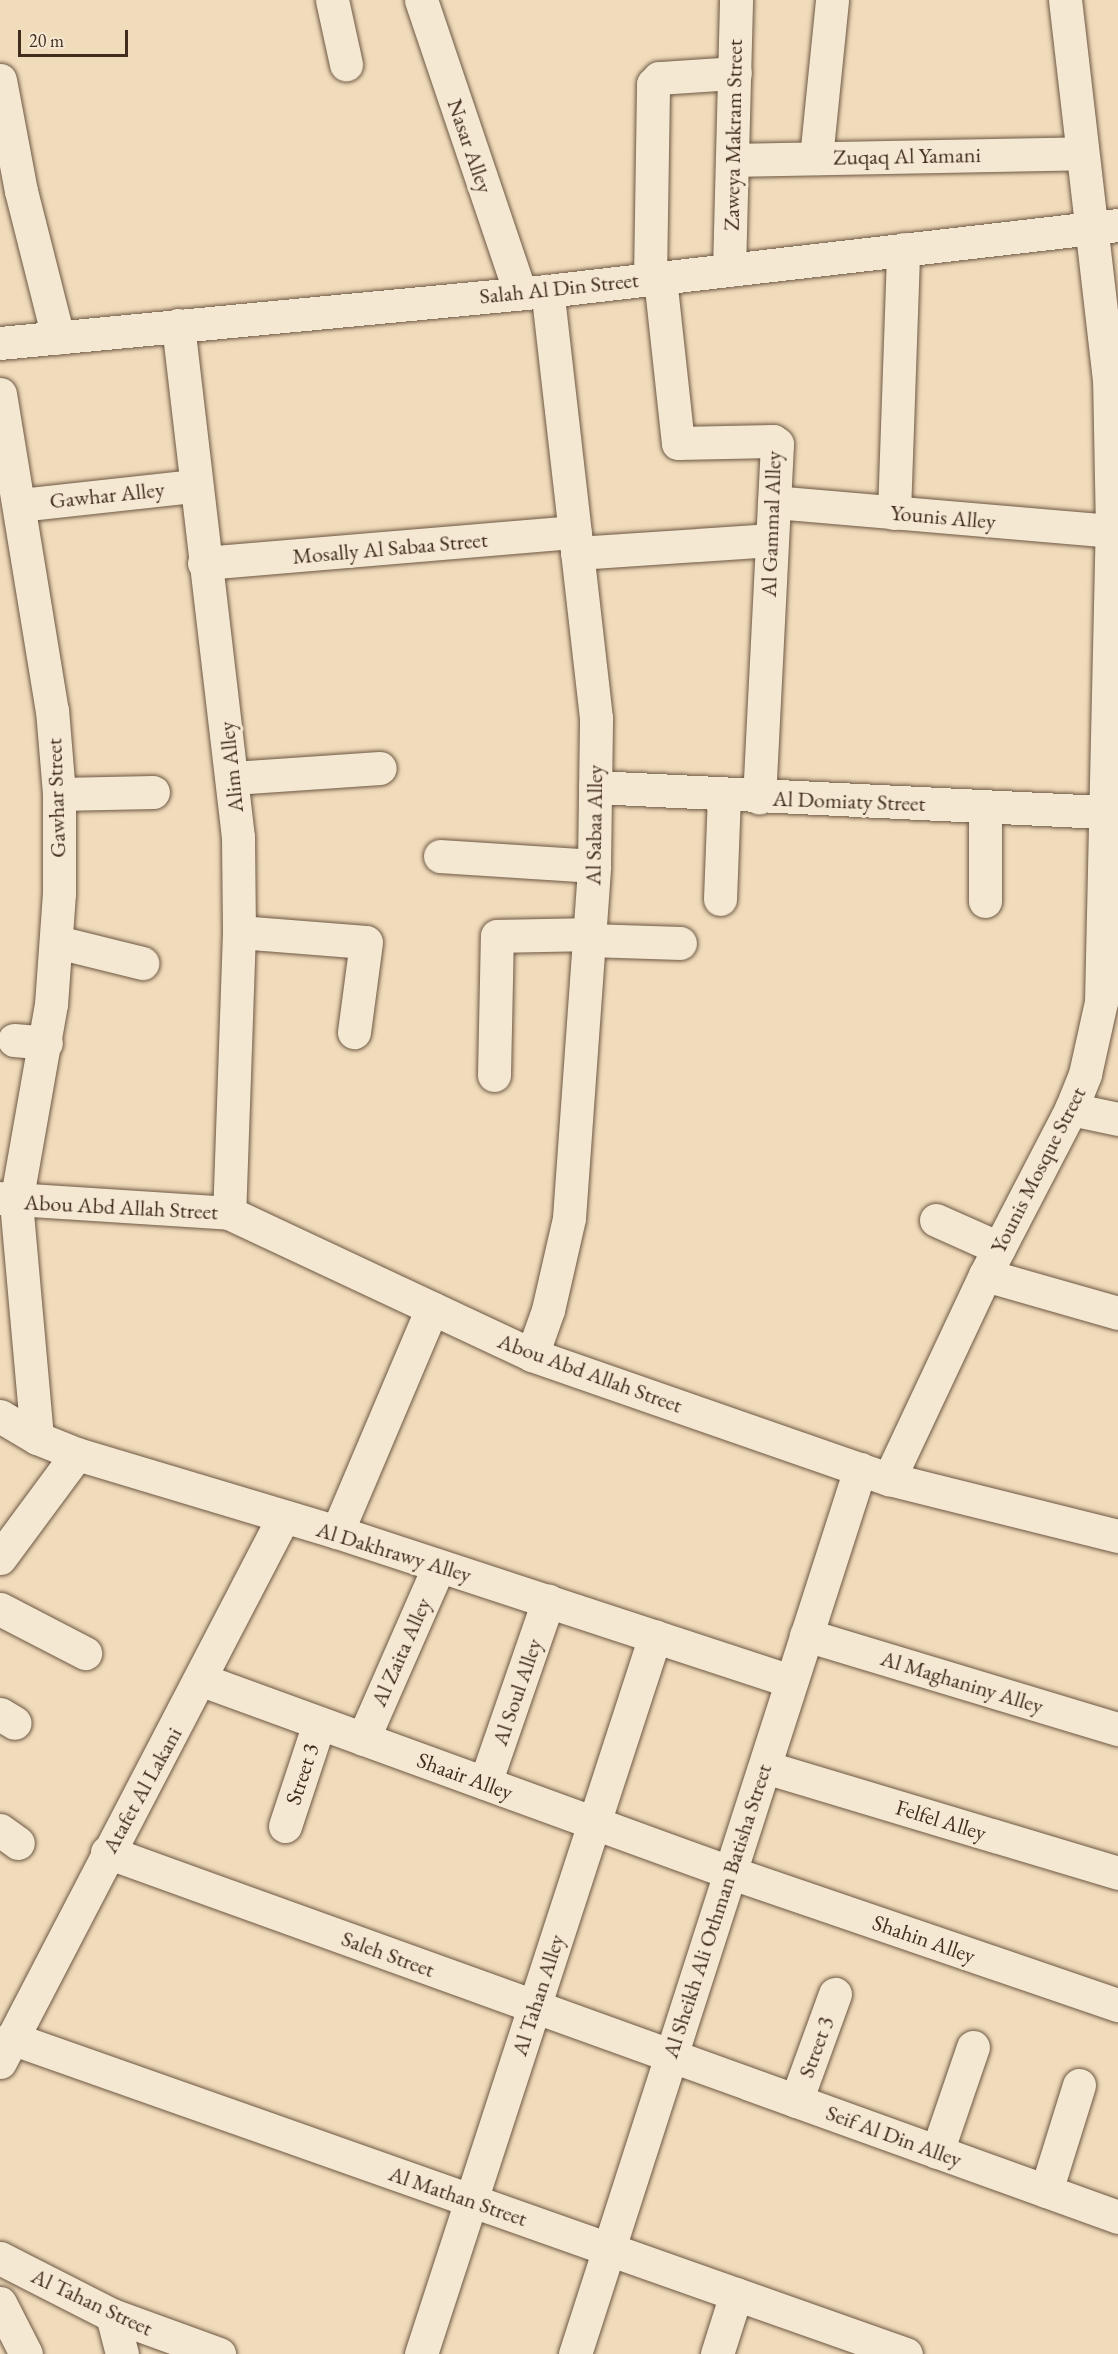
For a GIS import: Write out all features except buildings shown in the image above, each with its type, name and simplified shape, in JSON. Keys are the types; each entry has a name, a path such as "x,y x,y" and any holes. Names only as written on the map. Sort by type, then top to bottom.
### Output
{"street":[{"path":"332,0 346,64"},
{"name":"Nasar Alley","path":"422,0 533,291"},
{"name":"Zaweya Makram Street","path":"729,270 736,0"},
{"path":"816,158 832,0"},
{"name":"Younis Mosque Street","path":"875,1474 992,1262 1071,1109 1085,1074 1100,1011 1110,929 1103,812 1112,750 1113,380 1105,227 1082,153 1065,0"},
{"path":"655,278 653,84 659,78 735,73"},
{"path":"0,80 21,191 58,338"},
{"name":"Zuqaq Al Yamani","path":"732,160 1082,153"},
{"name":"Salah Al Din Street","path":"0,343 533,291 1105,227"},
{"path":"894,513 903,249"},
{"name":"Al Gammal Alley","path":"655,278 678,443 776,442 759,798"},
{"name":"Al Sabaa Alley","path":"532,1355 548,1310 569,1218 594,866 596,718 576,542 533,291"},
{"name":"Alim Alley","path":"178,325 194,486 233,778 239,932 229,1213"},
{"name":"Gawhar Street","path":"0,394 13,513 52,710 59,794 57,942 46,1043 8,1200 37,1438"},
{"name":"Gawhar Alley","path":"13,513 194,486"},
{"name":"Younis Alley","path":"774,502 1112,531"},
{"name":"Mosally Al Sabaa Street","path":"204,563 576,542 772,540"},
{"path":"233,778 380,768"},
{"name":"Al Domiaty Street","path":"595,787 759,798 1103,812"},
{"path":"59,794 153,792"},
{"path":"720,899 724,795"},
{"path":"985,807 985,901"},
{"path":"440,856 594,866"},
{"path":"239,932 366,942 354,1032"},
{"path":"494,1075 497,936 590,937 680,943"},
{"path":"57,942 142,963"},
{"path":"14,1040 46,1043"},
{"path":"1071,1109 1118,1119"},
{"name":"Abou Abd Allah Street","path":"8,1200 229,1213 532,1355 875,1474 1115,1529"},
{"path":"936,1220 992,1262 1118,1313"},
{"path":"337,1532 432,1308"},
{"name":"Al Dakhrawy Alley","path":"0,1416 37,1438 77,1454 283,1518 337,1532 791,1681"},
{"path":"0,1558 77,1454"},
{"name":"Al Sheikh Ali Othman Batisha Street","path":"575,2354 669,2055 765,1767 806,1635 875,1474"},
{"name":"Atafet Al Lakani","path":"6,2050 107,1852 202,1680 283,1518"},
{"name":"Al Zaita Alley","path":"363,1738 439,1566"},
{"name":"Al Soul Alley","path":"485,1783 548,1601"},
{"path":"0,1609 84,1653"},
{"name":"Al Maghaniny Alley","path":"806,1635 1118,1729"},
{"name":"Al Tahan Alley","path":"421,2354 655,1636"},
{"name":"Shaair Alley","path":"202,1680 729,1872"},
{"name":"Street 3","path":"285,1826 319,1722"},
{"name":"Felfel Alley","path":"765,1767 1118,1873"},
{"name":"Saleh Street","path":"107,1852 669,2055"},
{"name":"Shahin Alley","path":"729,1872 1118,2005"},
{"name":"Street 3","path":"796,2101 835,1994"},
{"path":"937,2152 973,2047"},
{"name":"Al Mathan Street","path":"6,2050 471,2200 906,2354"},
{"name":"Seif Al Din Alley","path":"669,2055 1118,2217"},
{"path":"1046,2191 1079,2085"},
{"name":"Al Tahan Street","path":"0,2258 112,2315 219,2354"},
{"path":"717,2354 736,2294"},
{"path":"0,2303 26,2354"},
{"path":"112,2315 122,2354"}]}
